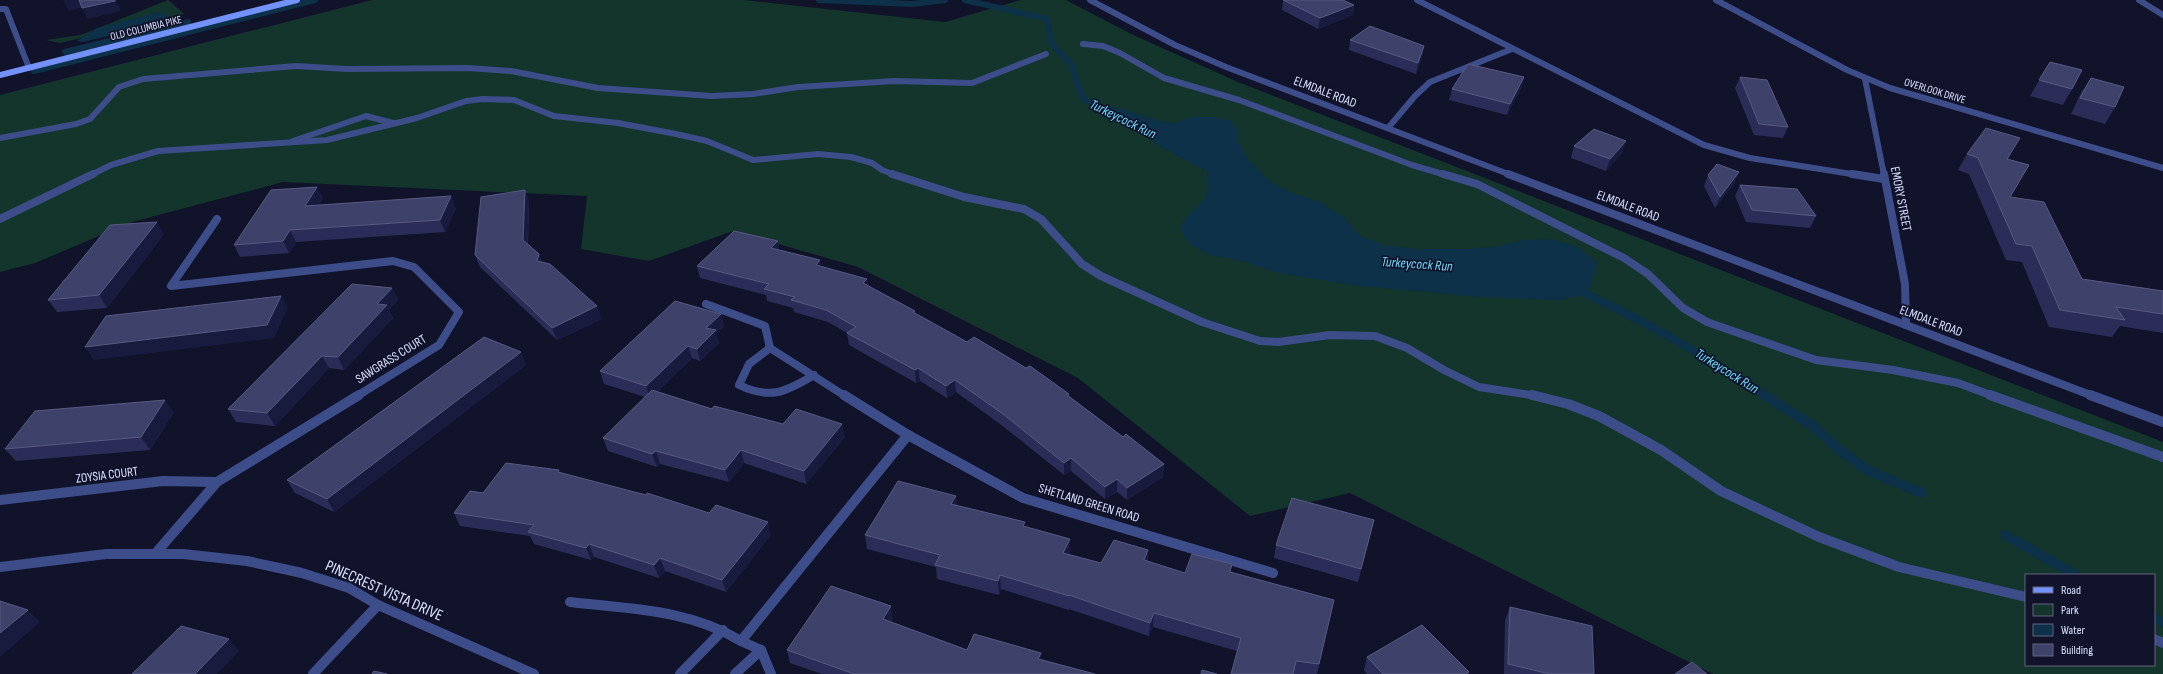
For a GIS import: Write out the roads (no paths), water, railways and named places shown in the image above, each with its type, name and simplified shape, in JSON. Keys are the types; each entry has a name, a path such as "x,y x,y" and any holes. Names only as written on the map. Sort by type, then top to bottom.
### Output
{"street":[{"name":"OLD COLUMBIA PIKE","path":"0,75 297,0"},
{"name":"ELMDALE ROAD","path":"1090,0 1170,42 1226,67 2163,422"},
{"path":"1417,0 1704,145 1750,158 1884,179"},
{"name":"OVERLOOK DRIVE","path":"1716,0 1865,79 1942,104 2163,168"},
{"path":"2139,0 2163,15"},
{"path":"0,9 6,9 29,68"},
{"path":"2154,9 2163,9"},
{"path":"1083,44 1103,46 1120,53 1164,78 1238,100 1412,165 1477,184 1624,258 1648,274 1682,308 1707,322 1816,360 1893,370 1958,383 2163,457"},
{"path":"1388,128 1415,96 1430,82 1476,62 1512,49"},
{"path":"0,138 76,124 90,119 119,87 130,82 143,79 243,69 296,66 347,68 468,68 511,72 598,88 712,96 752,94 798,87 894,81 972,83 1046,54"},
{"name":"EMORY STREET","path":"1865,79 1905,284 1906,325"},
{"path":"0,219 111,165 158,151 182,148 283,144 326,140 417,118 466,101 497,98 528,104 554,116 631,125 707,141 753,160 818,154 851,157 872,163 889,172 964,197 1024,209 1041,219 1082,264 1101,276 1202,322 1260,342 1278,342 1330,334 1375,336 1407,348 1444,370 1479,387 1536,395 1568,404 1598,416 1661,450 1721,491 1819,537 1899,567 2025,597"},
{"path":"283,144 366,116 394,123"},
{"name":"SAWGRASS COURT","path":"156,554 217,482 439,345 459,312 414,267 393,262 171,286 217,219"},
{"path":"706,304 765,326 770,348 749,364 738,385 752,393 775,394 793,388 814,375"},
{"name":"SHETLAND GREEN ROAD","path":"770,348 908,435 1023,498 1273,573"},
{"path":"741,640 908,435"},
{"name":"ZOYSIA COURT","path":"0,500 163,481 217,482"},
{"name":"PINECREST VISTA DRIVE","path":"0,567 106,554 183,554 247,561 302,573 349,588 378,605 534,674"},
{"path":"570,602 680,615 723,630 761,650 771,674"},
{"path":"313,674 378,605"},
{"path":"680,674 723,630"},
{"path":"735,674 761,650"}],"water":[{"path":"158,12 166,14 169,19 160,23 83,42 77,41 97,28"},
{"path":"1093,103 1122,109 1162,122 1177,123 1190,117 1214,117 1231,121 1237,129 1238,141 1248,159 1272,183 1292,193 1320,202 1346,219 1360,236 1383,245 1414,249 1464,249 1494,247 1524,240 1552,239 1578,247 1598,263 1587,294 1560,300 1480,297 1350,285 1278,273 1245,262 1207,254 1190,244 1181,232 1180,228 1187,217 1205,198 1208,190 1207,171 1155,144 1151,135 1139,125 1096,107"}],"waterway":[{"path":"34,71 315,0"},
{"name":"Turkeycock Run","path":"819,0 912,4 945,0"},
{"name":"Turkeycock Run","path":"965,0 1047,19 1051,43 1071,64 1083,99 1093,103 1096,107 1144,127"},
{"path":"65,52 188,22"},
{"name":"Turkeycock Run","path":"1577,290 1650,326 1766,396"},
{"name":"Turkeycock Run","path":"1764,395 1813,426 1838,449 1867,470 1922,493"},
{"name":"Turkeycock Run","path":"2005,535 2074,574"},
{"name":"Turkeycock Run","path":"2155,618 2163,622"}]}
